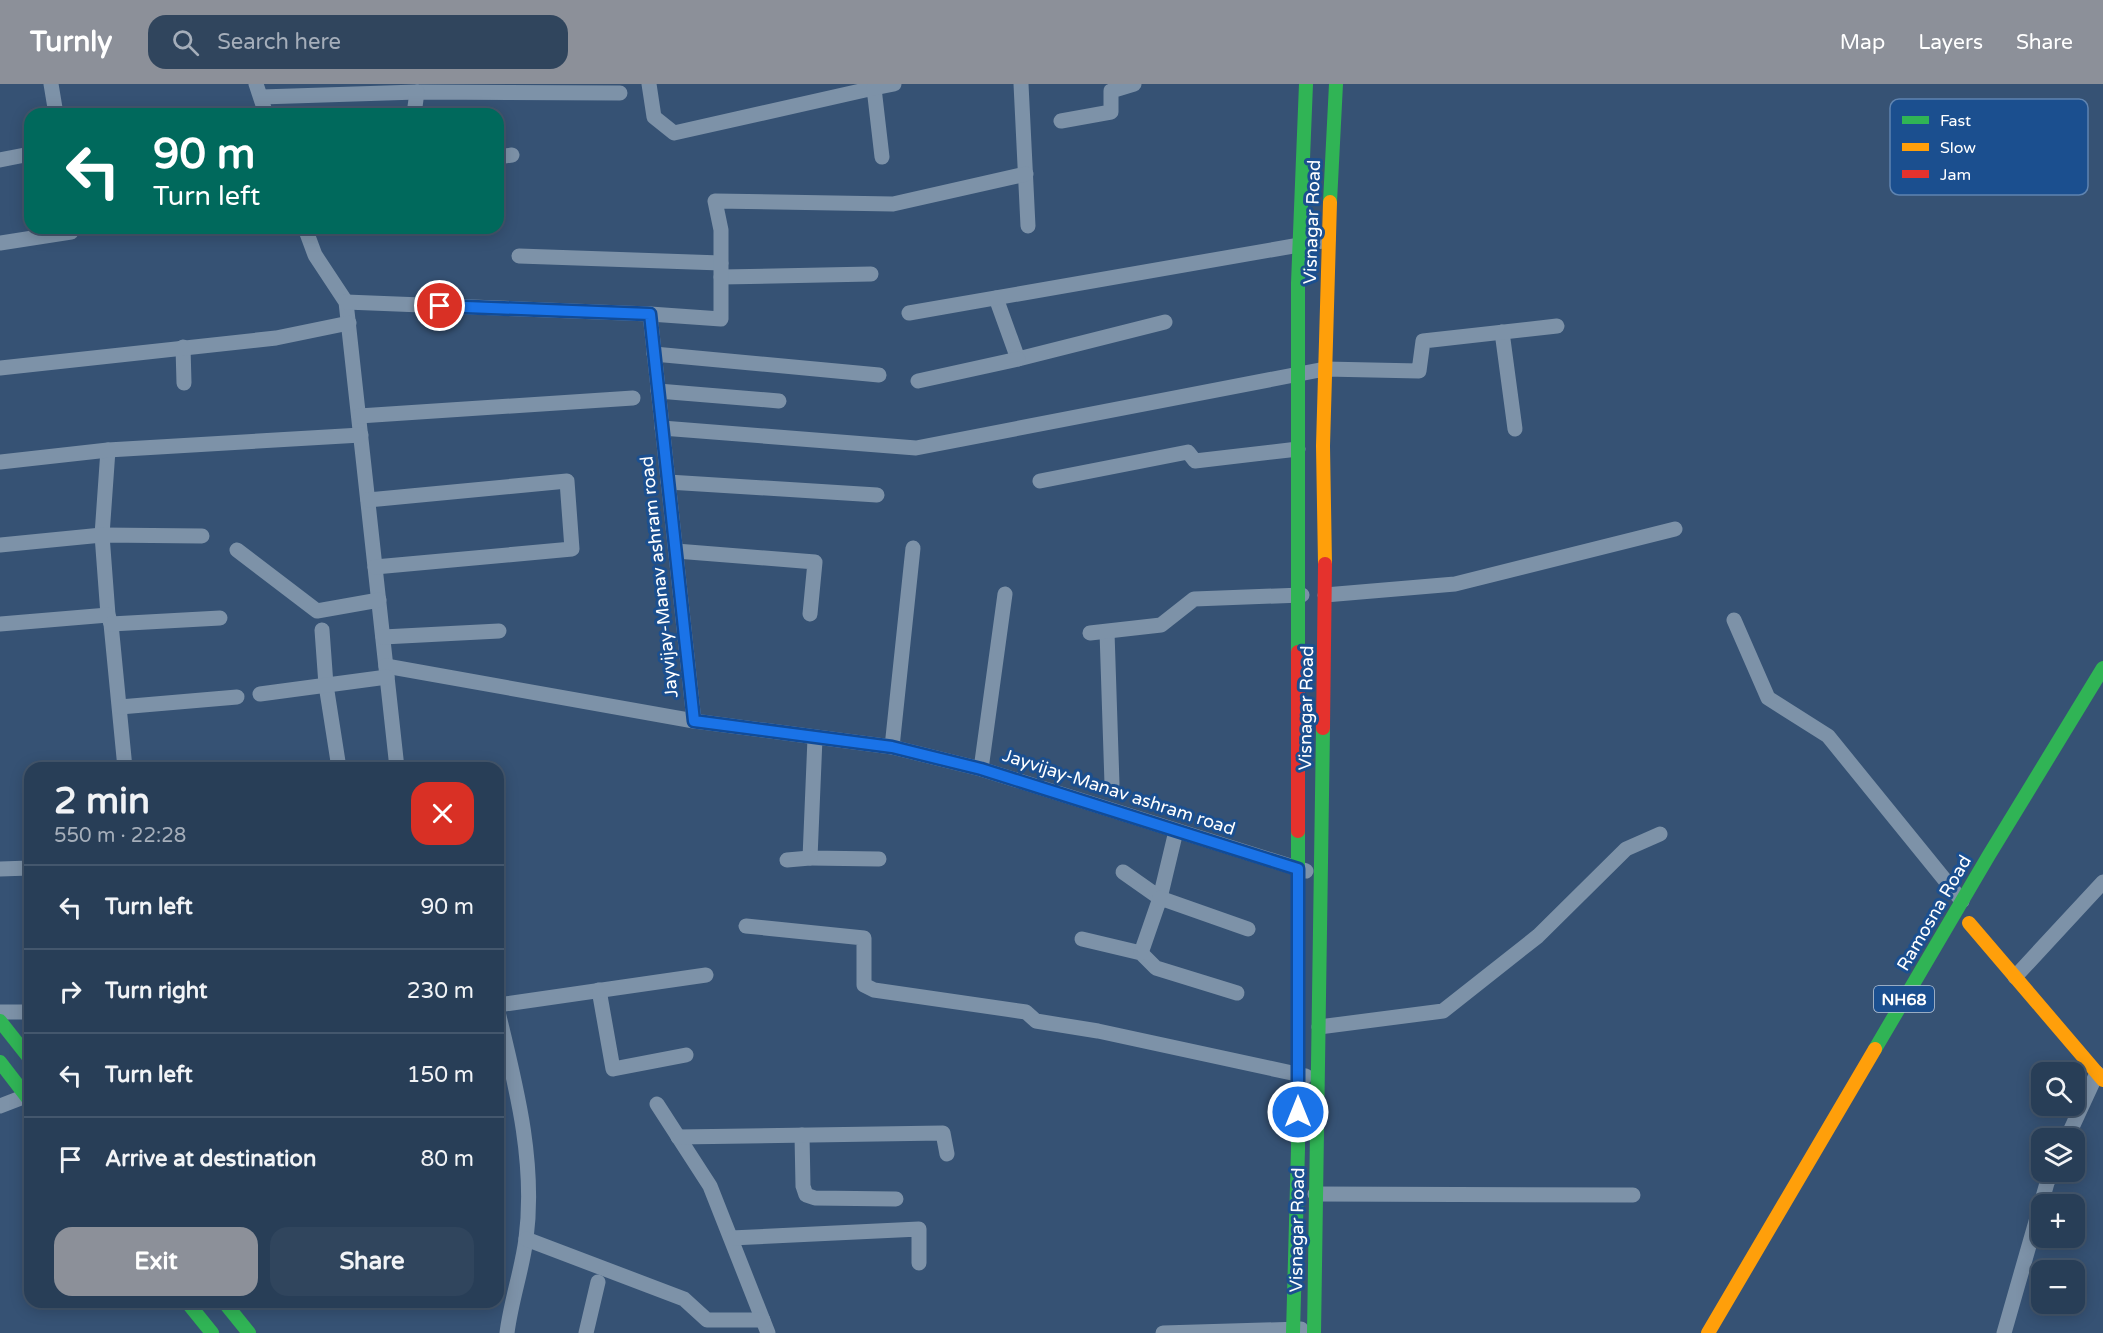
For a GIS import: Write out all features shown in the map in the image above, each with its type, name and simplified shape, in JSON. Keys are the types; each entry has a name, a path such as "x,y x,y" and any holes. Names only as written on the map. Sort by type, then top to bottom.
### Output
{"main road":[{"path":"1294,1331 1299,1149 1298,374 1306,84"},
{"name":"Visnagar Road","path":"1314,1331 1317,1079 1323,875 1325,596 1323,446 1328,240 1336,84"},
{"name":"Ramosna Road","path":"1708,1333 1962,901 2103,668"},
{"path":"1969,923 2100,1076"},
{"path":"0,1021 24,1051"},
{"path":"0,1062 24,1093"},
{"path":"192,1308 212,1333"},
{"path":"229,1308 249,1333"}],"street":[{"path":"51,84 55,108"},
{"path":"649,84 654,117 674,133 894,84"},
{"path":"1021,84 1028,226"},
{"path":"1060,121 1111,112 1111,91 1134,84"},
{"path":"874,88 882,157"},
{"path":"264,108 258,91 620,93"},
{"path":"415,108 417,92"},
{"path":"0,160 24,155"},
{"path":"346,302 721,319 721,230 716,201 893,204 1026,174"},
{"path":"0,243 58,234"},
{"path":"307,234 315,255 346,302 396,762"},
{"path":"909,313 1328,240"},
{"path":"519,256 721,270 871,274"},
{"path":"996,298 1018,359"},
{"name":"Jayvijay-Manav ashram road","path":"650,314 694,721 892,747 981,769 1323,875"},
{"path":"918,381 1018,359 1165,322"},
{"path":"0,368 276,338 349,323"},
{"path":"662,428 916,448 1325,369 1419,371 1423,341 1557,326"},
{"path":"1502,332 1515,429"},
{"path":"183,347 184,383"},
{"path":"654,354 879,375"},
{"path":"658,391 779,401"},
{"path":"359,416 633,398"},
{"path":"0,462 108,450 361,435"},
{"path":"1040,480 1188,452 1195,461 1298,449"},
{"path":"108,450 102,535 125,762"},
{"path":"368,500 567,481 572,549 375,567"},
{"path":"668,482 877,495"},
{"path":"1325,596 1455,585 1675,529"},
{"path":"0,544 102,535 202,536"},
{"path":"892,747 913,548"},
{"path":"237,550 317,611 379,600"},
{"path":"676,551 815,562 810,614"},
{"path":"981,769 1005,594"},
{"path":"1090,633 1161,625 1194,599 1300,595"},
{"path":"0,624 220,618"},
{"path":"1734,620 1768,698 1828,736 1962,901"},
{"path":"322,630 326,685 338,762"},
{"path":"383,637 499,631"},
{"path":"1107,632 1112,784"},
{"path":"260,694 326,685 387,671 694,721"},
{"path":"120,707 237,697"},
{"path":"810,858 815,738"},
{"path":"1141,953 1160,898 1176,831"},
{"path":"1319,1027 1443,1011 1538,936 1626,849 1660,834"},
{"path":"787,860 879,859"},
{"path":"0,869 24,868"},
{"path":"1123,872 1160,898 1248,929"},
{"path":"2015,977 2103,882"},
{"path":"746,926 864,938 864,985 874,990 1026,1012 1036,1021 1098,1031 1317,1079"},
{"path":"1082,939 1141,953 1156,968 1237,993"},
{"path":"504,1004 706,975"},
{"path":"599,990 613,1069 686,1055"},
{"path":"0,1012 24,1012"},
{"path":"504,1040 525,1136 529,1187 526,1239 507,1333"},
{"path":"2072,1128 2100,1076"},
{"path":"0,1106 24,1099"},
{"path":"526,1239 684,1299 706,1320 766,1326 710,1186 657,1104"},
{"path":"678,1137 943,1133 947,1154"},
{"path":"802,1135 803,1186 806,1195 815,1198 896,1199"},
{"path":"2004,1333 2048,1182"},
{"path":"1315,1194 1633,1195"},
{"path":"731,1238 919,1229 919,1263"},
{"path":"586,1333 598,1282"},
{"path":"1163,1333 1314,1331"}],"traffic: fast":[{"path":"1298,652 1298,283 1306,84"},
{"path":"1330,202 1336,84"},
{"path":"1875,1049 2103,668"},
{"path":"1314,1333 1323,728"},
{"path":"1293,1333 1298,1149 1298,831"},
{"path":"0,1021 24,1051"},
{"path":"0,1062 24,1093"},
{"path":"192,1308 212,1333"},
{"path":"229,1308 249,1333"}],"traffic: slow":[{"path":"1325,564 1323,446 1330,202"},
{"path":"1969,923 2103,1080"},
{"path":"1708,1333 1875,1049"}],"traffic: jam":[{"path":"1323,728 1325,564"},
{"path":"1298,652 1298,831"}],"route":[{"path":"440,306 650,314 694,721 892,747 981,769 1298,869 1298,1112"}]}
